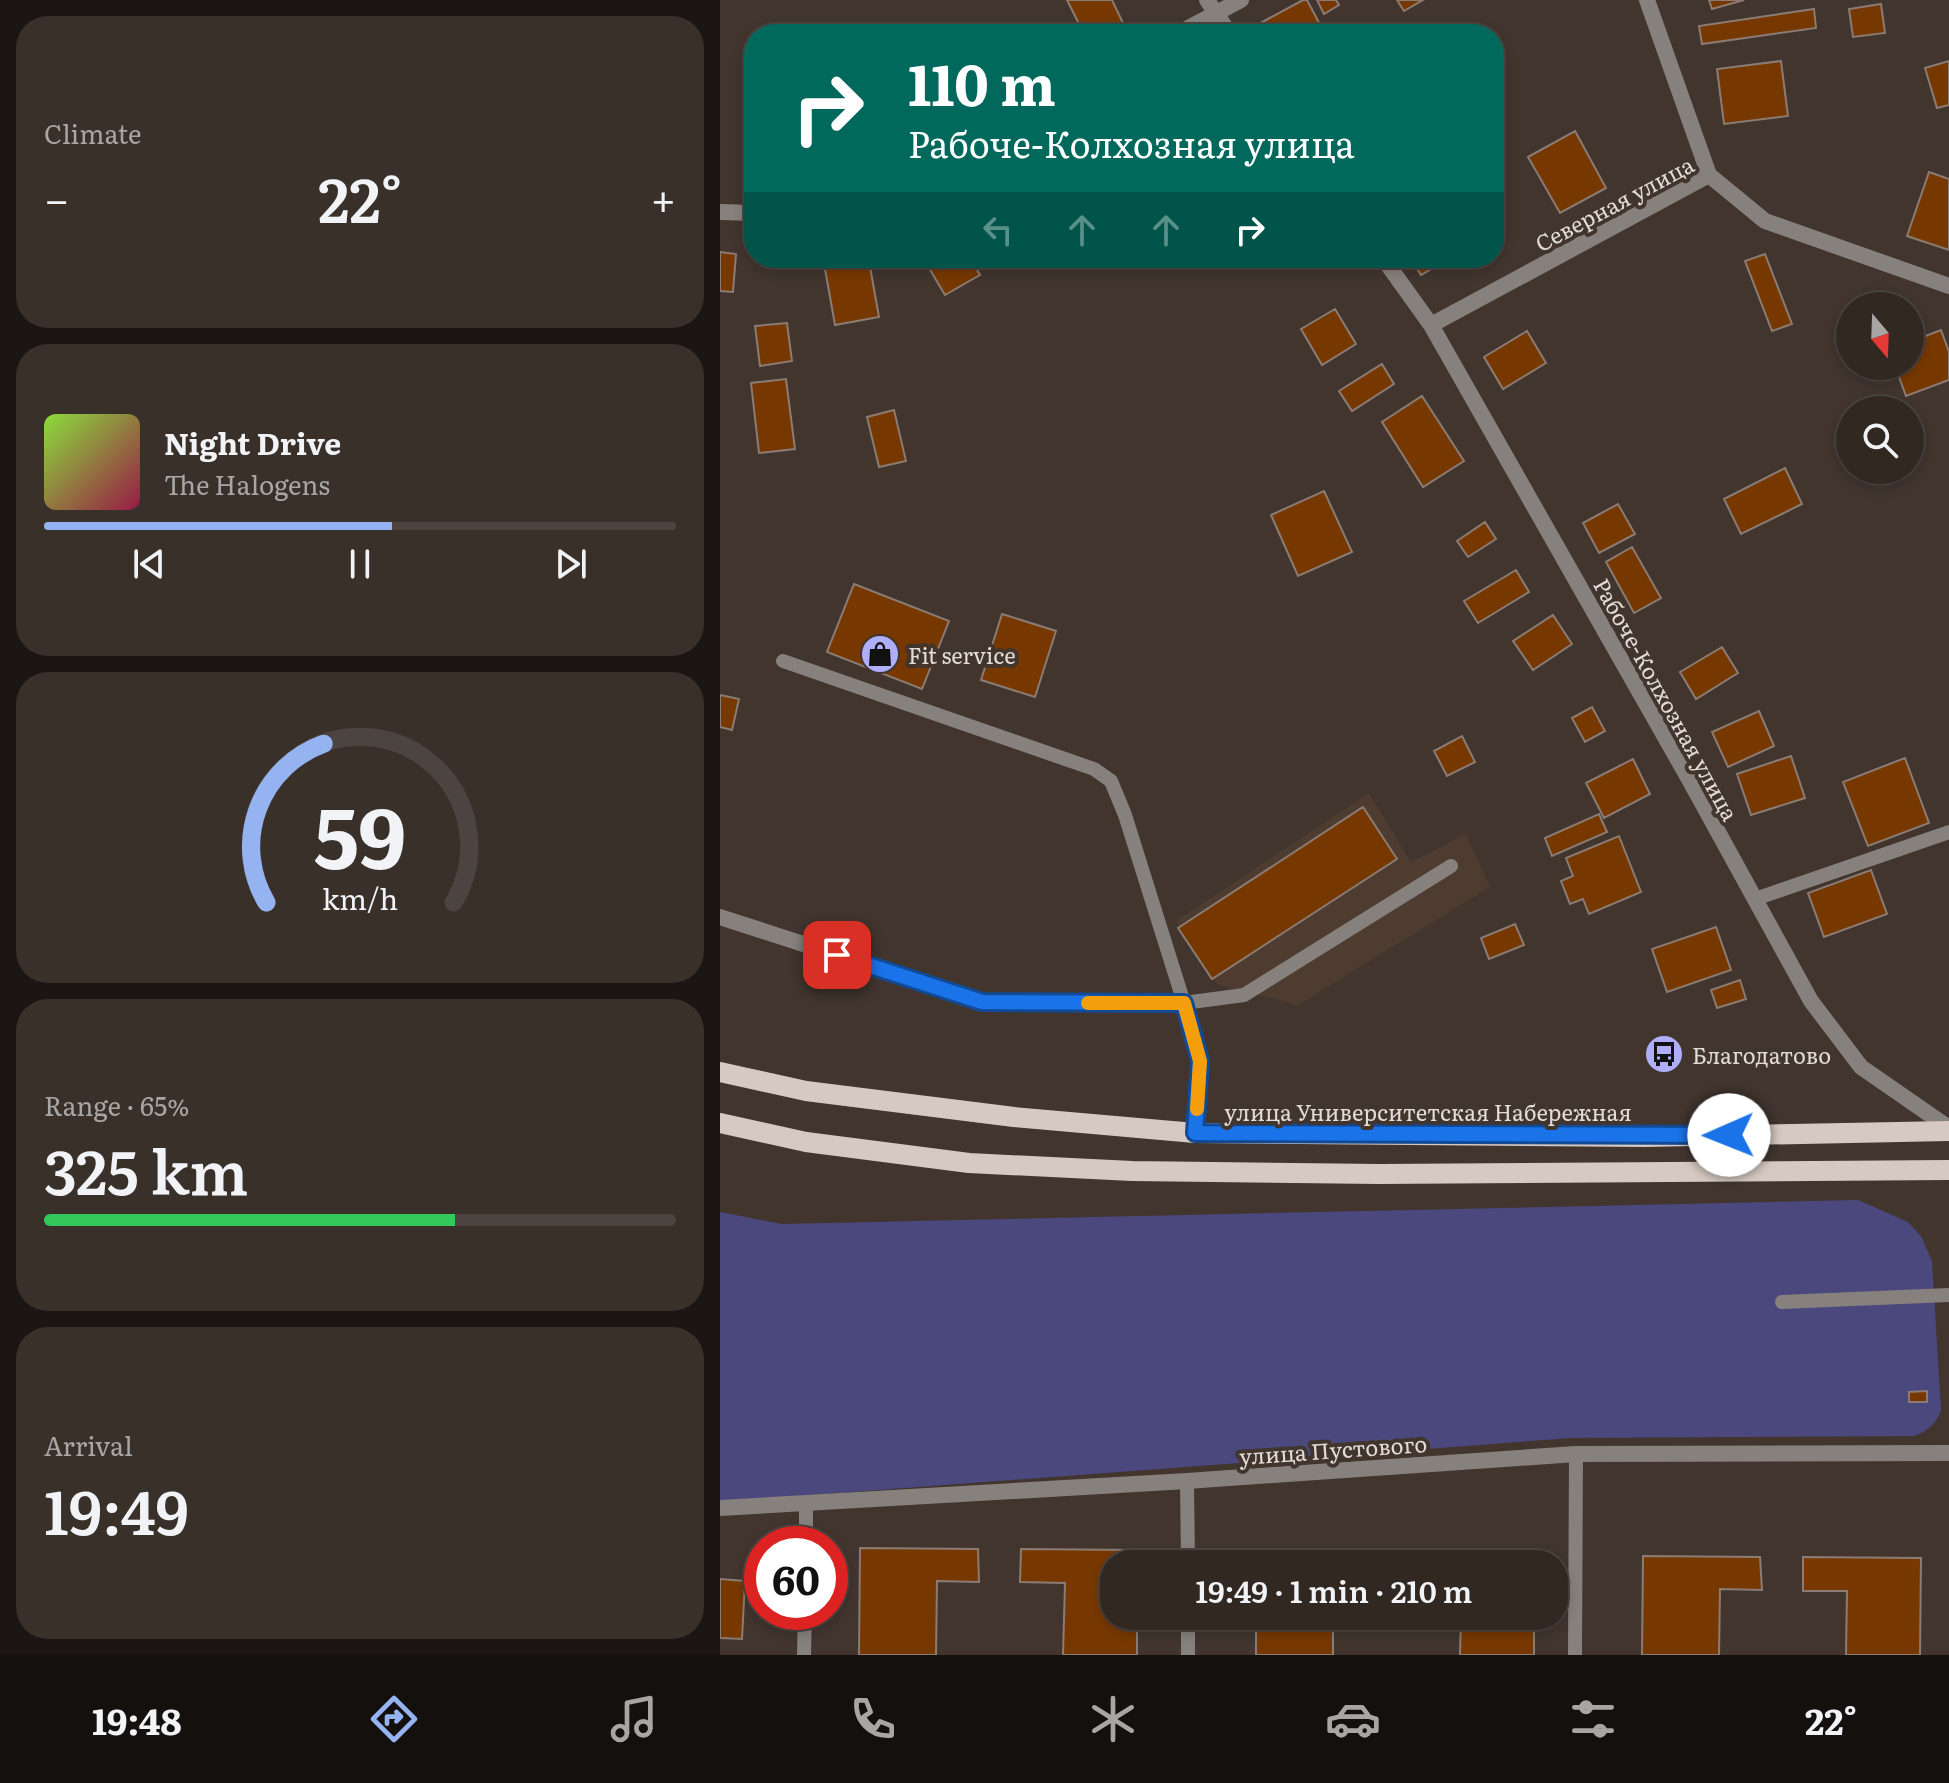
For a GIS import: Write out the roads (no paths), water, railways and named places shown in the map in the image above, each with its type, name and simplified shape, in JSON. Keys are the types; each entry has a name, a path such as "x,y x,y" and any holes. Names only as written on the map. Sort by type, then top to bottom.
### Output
{"main road":[{"name":"улица Университетская Набережная","path":"720,1072 806,1091 1014,1117 1195,1133 1656,1137 1949,1130"},
{"path":"720,1123 806,1142 969,1163 1132,1171 1395,1174 1949,1170"}],"street":[{"path":"1190,24 1212,7 1241,0"},
{"path":"1647,0 1709,175"},
{"path":"1212,7 1223,24"},
{"name":"Северная улица","path":"1431,325 1709,175 1765,221 1949,286"},
{"path":"720,212 744,213"},
{"name":"Рабоче-Колхозная улица","path":"1390,268 1431,325 1811,1001 1861,1067 1949,1130"},
{"path":"720,917 982,1002 1184,1003 1200,1061 1195,1133"},
{"name":"улица Пустового","path":"720,1508 1187,1481 1576,1454 1949,1453"}],"lane":[{"path":"783,661 1094,769 1111,781 1125,815 1184,1003 1244,995 1451,866"},
{"path":"1755,899 1949,832"},
{"path":"1782,1302 1949,1295"},
{"path":"1575,1655 1576,1454"},
{"path":"1187,1481 1188,1550"},
{"path":"806,1502 806,1526"},
{"path":"804,1655 805,1630"},
{"path":"1188,1630 1188,1655"}],"place":[{"name":"Fit service","path":"880,654"},
{"name":"Благодатово","path":"1664,1054"}]}
